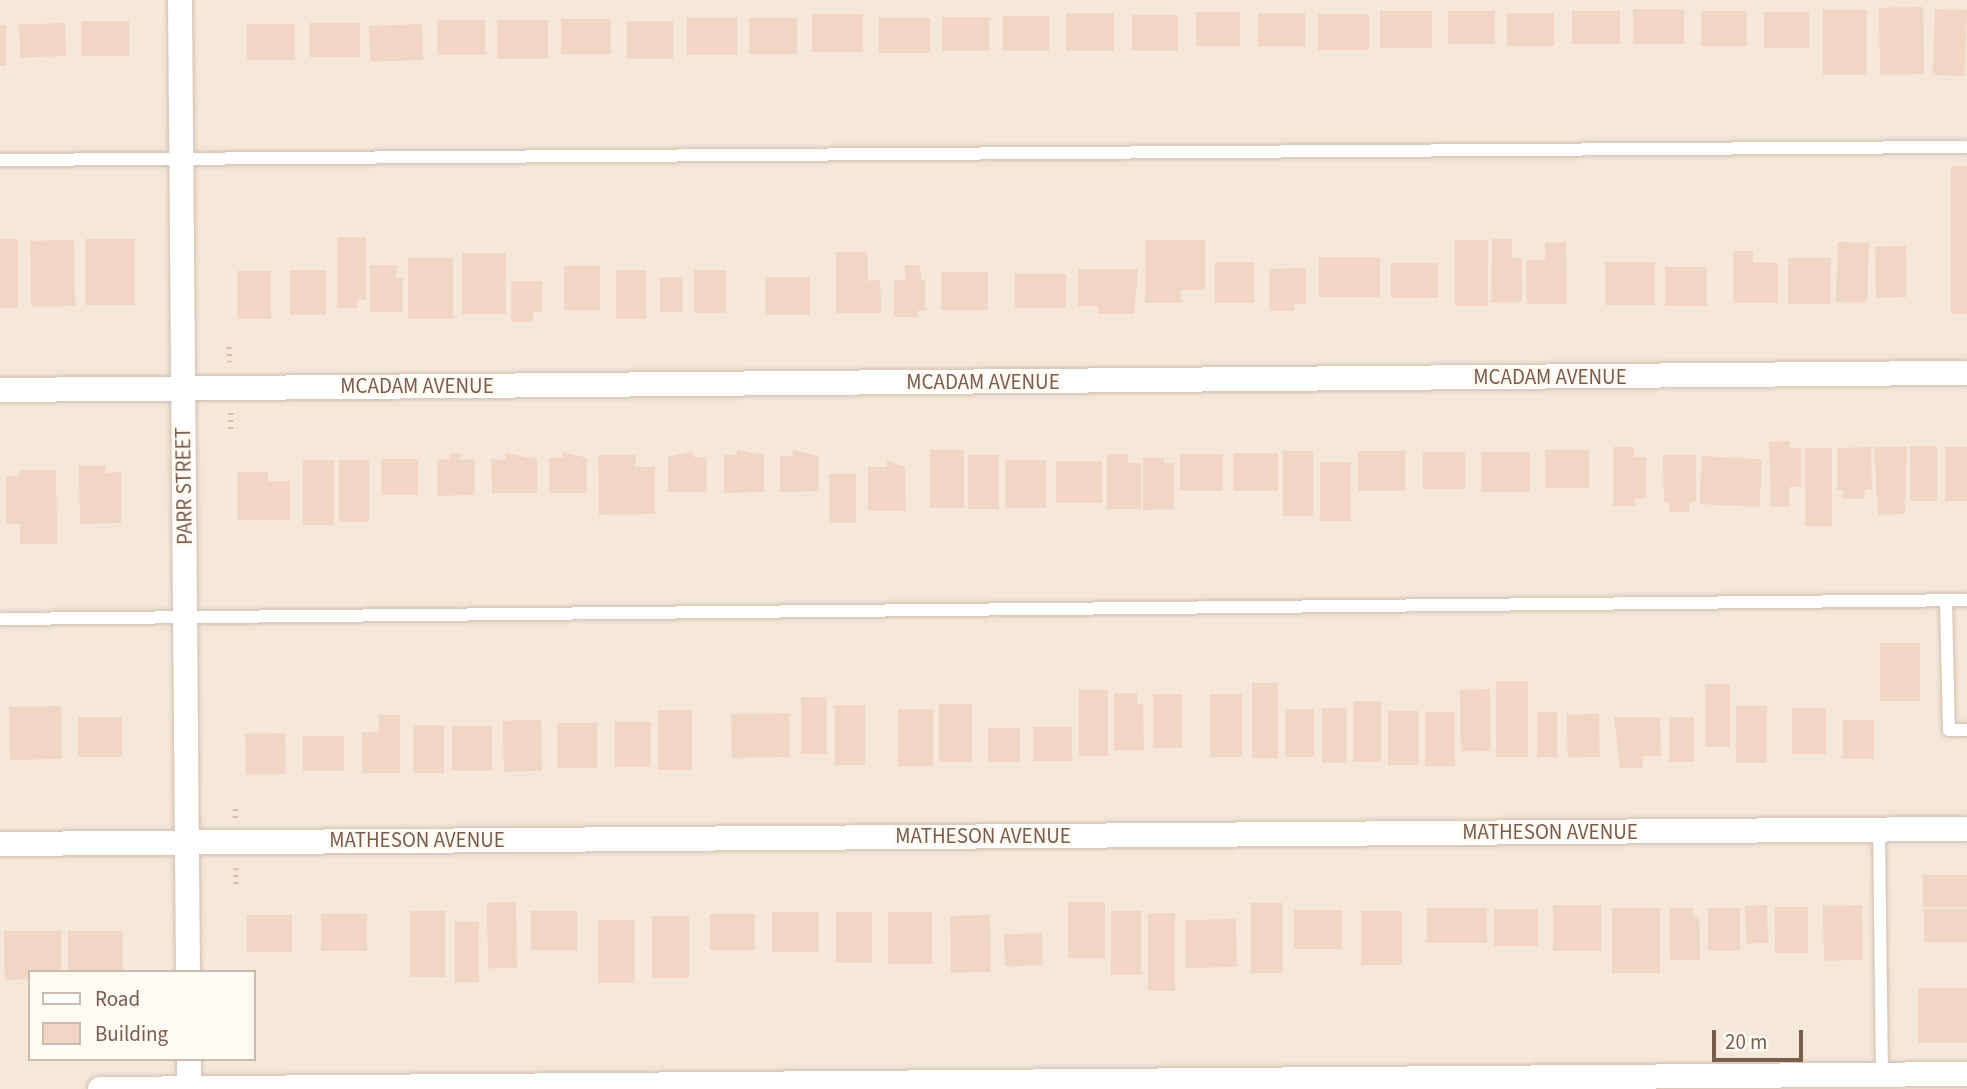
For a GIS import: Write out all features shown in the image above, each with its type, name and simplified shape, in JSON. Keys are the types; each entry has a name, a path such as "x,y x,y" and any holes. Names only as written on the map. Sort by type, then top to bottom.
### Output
{"street":[{"name":"PARR STREET","path":"180,0 188,970"},
{"name":"MCADAM AVENUE","path":"0,390 1967,373"},
{"name":"MATHESON AVENUE","path":"0,844 1967,829"},
{"path":"189,1061 189,1089"},
{"path":"100,1089 1114,1085 1967,1074"}],"lane":[{"path":"0,160 1967,147"},
{"path":"1946,600 1949,730 1967,730"},
{"path":"0,619 1967,600"},
{"path":"1879,830 1882,1075"}],"shaded area":[{"path":"0,0 1967,0 1967,1089 0,1089"}],"building":[{"path":"1923,7 1924,74 1880,75 1879,8"},
{"path":"1633,9 1684,9 1684,44 1633,44"},
{"path":"1935,9 1967,10 1965,76 1933,75"},
{"path":"1823,10 1867,10 1867,75 1823,75"},
{"path":"1380,11 1432,11 1432,48 1380,48"},
{"path":"1448,11 1495,11 1495,44 1448,44"},
{"path":"1572,11 1620,11 1620,44 1572,44"},
{"path":"1701,11 1747,11 1747,46 1701,46"},
{"path":"1196,12 1240,12 1240,46 1196,46"},
{"path":"1764,12 1809,12 1809,48 1764,48"},
{"path":"1066,13 1114,13 1114,51 1066,51"},
{"path":"1258,13 1305,13 1305,46 1258,46"},
{"path":"1507,13 1554,13 1554,46 1507,46"},
{"path":"812,14 863,14 863,52 812,52"},
{"path":"1318,14 1369,14 1369,50 1318,50"},
{"path":"1132,15 1178,15 1178,51 1132,51"},
{"path":"1003,16 1049,16 1049,51 1003,51"},
{"path":"942,17 989,17 989,51 942,51"},
{"path":"687,18 737,18 737,55 687,55"},
{"path":"749,18 797,18 797,54 749,54"},
{"path":"879,18 930,18 930,53 879,53"},
{"path":"561,19 611,19 611,54 561,54"},
{"path":"437,20 485,20 485,55 437,55"},
{"path":"497,20 548,20 548,59 497,59"},
{"path":"81,21 129,21 129,56 81,56"},
{"path":"627,21 673,21 673,59 627,59"},
{"path":"65,23 66,56 20,58 19,25"},
{"path":"309,23 360,23 360,57 309,57"},
{"path":"247,24 295,24 295,60 247,60"},
{"path":"422,24 423,60 370,62 369,26"},
{"path":"0,25 6,25 6,66 0,66"},
{"path":"1951,166 1967,166 1967,314 1951,314"},
{"path":"337,237 366,237 366,300 357,300 357,308 337,308"},
{"path":"0,239 18,239 18,308 0,308"},
{"path":"85,239 135,239 135,305 85,305"},
{"path":"1492,239 1512,239 1512,258 1522,258 1522,302 1491,303"},
{"path":"74,240 75,306 31,307 30,241"},
{"path":"1145,240 1205,240 1205,290 1181,290 1181,303 1145,303"},
{"path":"1455,240 1488,240 1488,306 1455,306"},
{"path":"1566,242 1567,304 1527,304 1526,260 1545,260 1545,243"},
{"path":"1838,242 1869,243 1867,303 1836,302"},
{"path":"1906,246 1907,297 1876,298 1875,247"},
{"path":"1733,251 1753,251 1753,262 1778,263 1778,303 1733,303"},
{"path":"836,252 867,252 868,281 880,280 881,313 836,313"},
{"path":"462,253 506,253 506,314 462,314"},
{"path":"1319,257 1380,257 1380,297 1319,297"},
{"path":"408,258 453,258 453,319 408,319"},
{"path":"1788,258 1831,258 1831,304 1788,304"},
{"path":"1215,262 1254,262 1254,303 1215,303"},
{"path":"1605,262 1655,262 1655,305 1605,305"},
{"path":"1391,263 1438,263 1438,298 1391,298"},
{"path":"370,265 397,265 396,278 403,278 403,312 370,312"},
{"path":"905,265 920,265 921,280 925,280 925,311 917,311 918,317 894,317 894,280 905,280"},
{"path":"564,266 600,266 600,310 564,310"},
{"path":"1665,267 1707,267 1707,306 1665,306"},
{"path":"1306,268 1306,304 1295,304 1294,311 1269,311 1269,269"},
{"path":"1078,269 1138,269 1134,314 1098,314 1098,306 1078,306"},
{"path":"290,270 326,270 326,315 290,315"},
{"path":"616,270 646,270 646,319 616,319"},
{"path":"694,270 726,270 726,313 694,313"},
{"path":"237,271 271,271 271,319 237,319"},
{"path":"941,272 988,272 988,310 941,310"},
{"path":"1015,274 1066,274 1066,308 1015,308"},
{"path":"660,277 683,277 683,312 660,312"},
{"path":"765,277 810,277 810,315 765,315"},
{"path":"511,281 542,281 542,312 533,312 533,322 511,322"},
{"path":"1789,441 1790,448 1801,448 1801,487 1789,487 1789,507 1771,507 1769,442"},
{"path":"1910,446 1937,446 1937,501 1910,501"},
{"path":"1613,447 1634,447 1634,457 1646,457 1646,498 1635,499 1635,506 1613,506"},
{"path":"1871,447 1872,490 1865,490 1864,499 1843,499 1843,490 1837,490 1837,448"},
{"path":"1874,447 1907,447 1905,514 1878,515"},
{"path":"1945,447 1967,447 1967,501 1945,501"},
{"path":"1805,448 1832,448 1832,526 1805,526"},
{"path":"737,450 764,455 764,492 724,493 724,455 737,455"},
{"path":"792,450 819,456 819,491 780,492 780,456 793,456"},
{"path":"930,450 964,450 964,508 930,508"},
{"path":"1545,450 1589,450 1589,488 1545,488"},
{"path":"693,451 693,457 707,457 707,492 668,492 668,457"},
{"path":"1283,451 1313,451 1313,516 1283,516"},
{"path":"1358,451 1405,451 1405,491 1358,491"},
{"path":"563,452 587,458 587,493 549,493 549,458 563,458"},
{"path":"1423,452 1465,452 1465,489 1423,489"},
{"path":"1481,452 1530,452 1530,492 1481,492"},
{"path":"451,453 461,453 460,460 475,459 475,495 437,496 437,460 451,459"},
{"path":"505,453 537,459 537,493 492,493 491,459 506,460"},
{"path":"1233,453 1278,453 1278,491 1233,491"},
{"path":"1107,454 1128,454 1128,463 1141,463 1141,509 1107,509"},
{"path":"1180,454 1223,454 1223,491 1180,491"},
{"path":"598,455 636,455 635,467 655,467 655,514 599,515"},
{"path":"968,455 999,455 999,509 968,509"},
{"path":"1663,455 1696,455 1696,501 1689,502 1689,512 1669,512 1669,502 1664,502"},
{"path":"1702,456 1762,459 1759,507 1699,504"},
{"path":"1143,458 1164,458 1164,463 1174,463 1174,509 1143,510"},
{"path":"381,459 418,459 418,495 381,495"},
{"path":"303,460 334,460 334,525 303,525"},
{"path":"339,460 369,460 369,522 339,522"},
{"path":"887,460 905,467 906,511 868,511 868,467 887,467"},
{"path":"1005,460 1046,460 1046,508 1005,508"},
{"path":"1056,461 1102,461 1102,503 1056,503"},
{"path":"1320,462 1351,462 1351,521 1320,521"},
{"path":"79,466 106,466 105,473 121,472 121,523 80,524"},
{"path":"20,470 56,470 57,544 20,544 20,524 6,524 6,476 19,476"},
{"path":"237,472 268,472 268,481 290,481 290,520 237,520"},
{"path":"829,474 856,474 856,523 829,523"},
{"path":"1880,643 1920,643 1920,701 1880,701"},
{"path":"1496,681 1528,681 1528,757 1496,757"},
{"path":"1252,683 1278,683 1278,758 1252,758"},
{"path":"1705,684 1730,684 1730,747 1705,747"},
{"path":"1490,689 1491,751 1461,752 1460,690"},
{"path":"1079,690 1108,690 1108,756 1079,756"},
{"path":"1114,693 1137,693 1137,704 1143,704 1144,750 1114,750"},
{"path":"1153,694 1182,694 1182,748 1153,748"},
{"path":"1210,694 1242,694 1242,757 1210,757"},
{"path":"801,697 827,697 827,754 801,754"},
{"path":"1353,701 1381,701 1381,762 1353,762"},
{"path":"939,704 972,704 972,762 939,762"},
{"path":"835,705 865,705 865,765 835,765"},
{"path":"61,706 62,759 10,760 9,707"},
{"path":"1736,706 1767,706 1767,763 1736,763"},
{"path":"1322,708 1347,708 1347,763 1322,763"},
{"path":"1792,708 1826,708 1826,754 1792,754"},
{"path":"898,709 933,709 933,766 898,766"},
{"path":"1285,709 1314,709 1314,757 1285,757"},
{"path":"658,710 692,710 692,770 658,770"},
{"path":"1388,711 1419,711 1419,765 1388,765"},
{"path":"1425,712 1455,712 1455,766 1425,766"},
{"path":"1537,712 1557,712 1557,757 1537,757"},
{"path":"789,713 790,757 732,758 731,714"},
{"path":"1599,714 1600,757 1568,758 1567,715"},
{"path":"379,715 400,715 400,773 362,773 362,732 379,732"},
{"path":"78,717 122,717 122,757 78,757"},
{"path":"1614,717 1660,717 1661,756 1643,756 1643,768 1620,768"},
{"path":"1669,717 1694,717 1694,762 1669,762"},
{"path":"541,720 542,771 504,772 503,721"},
{"path":"1843,720 1874,720 1874,759 1843,759"},
{"path":"615,722 651,722 651,767 615,767"},
{"path":"557,723 597,723 597,768 557,768"},
{"path":"413,725 444,725 444,773 413,773"},
{"path":"452,726 492,726 492,771 452,771"},
{"path":"1033,727 1072,727 1072,761 1033,761"},
{"path":"988,728 1020,728 1020,762 988,762"},
{"path":"285,733 286,774 246,775 245,734"},
{"path":"303,736 344,736 344,771 303,771"},
{"path":"1923,875 1967,875 1967,907 1923,907"},
{"path":"516,902 517,968 488,968 487,903"},
{"path":"1068,902 1105,902 1105,958 1068,958"},
{"path":"1251,903 1283,903 1283,973 1251,973"},
{"path":"1553,905 1601,905 1601,951 1553,951"},
{"path":"1767,905 1768,943 1746,944 1745,906"},
{"path":"1862,905 1863,960 1824,961 1823,906"},
{"path":"1775,907 1808,907 1808,953 1775,953"},
{"path":"1427,908 1487,908 1487,943 1427,943"},
{"path":"1612,908 1660,908 1660,973 1612,973"},
{"path":"1669,908 1693,908 1693,917 1699,917 1700,960 1670,960"},
{"path":"1708,908 1740,908 1740,951 1708,951"},
{"path":"1494,909 1538,909 1538,946 1494,946"},
{"path":"1924,909 1967,909 1967,942 1924,942"},
{"path":"1294,910 1342,910 1342,949 1294,949"},
{"path":"410,911 445,911 445,977 410,977"},
{"path":"531,911 577,911 577,950 531,950"},
{"path":"1111,911 1141,911 1141,975 1111,975"},
{"path":"1361,911 1402,911 1402,965 1361,965"},
{"path":"772,912 819,912 819,952 772,952"},
{"path":"836,912 872,912 872,963 836,963"},
{"path":"888,912 932,912 932,964 888,964"},
{"path":"1148,913 1175,913 1175,991 1148,991"},
{"path":"321,914 367,914 367,951 321,951"},
{"path":"710,914 755,914 755,950 710,950"},
{"path":"247,915 292,915 292,952 247,952"},
{"path":"990,915 991,972 951,973 950,916"},
{"path":"652,916 689,916 689,978 652,978"},
{"path":"1236,919 1237,967 1186,968 1185,920"},
{"path":"598,920 635,920 635,983 598,983"},
{"path":"455,922 479,922 479,982 455,982"},
{"path":"4,931 61,931 61,970 28,970 28,979 5,980"},
{"path":"68,931 123,931 123,970 68,970"},
{"path":"1042,933 1043,965 1005,966 1004,934"},
{"path":"1918,988 1967,988 1967,1043 1918,1043"}]}
